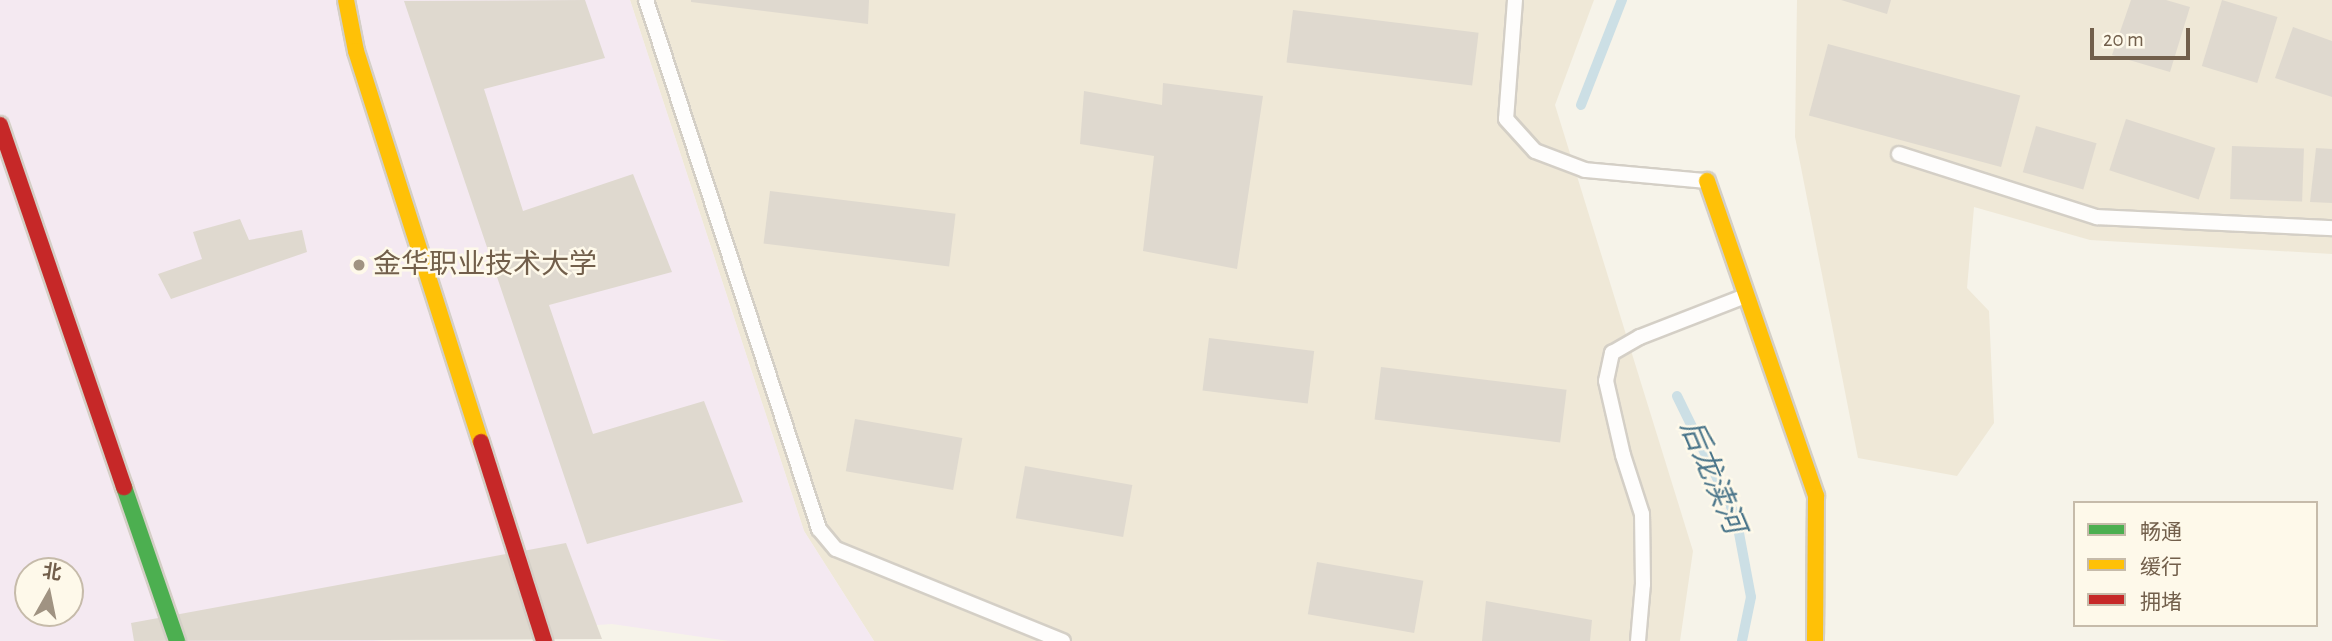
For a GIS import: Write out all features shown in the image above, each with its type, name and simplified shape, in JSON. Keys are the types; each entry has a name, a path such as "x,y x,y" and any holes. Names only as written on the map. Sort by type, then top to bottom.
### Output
{"street":[{"path":"346,0 355,51 544,641"},
{"path":"0,125 177,641"},
{"path":"1707,181 1816,496 1815,641"}],"lane":[{"path":"646,0 819,529 836,549 1063,641"},
{"path":"1515,0 1506,120 1535,151 1585,170 1707,181"},
{"path":"1899,154 2097,217 2332,228"},
{"path":"1638,641 1643,584 1643,514 1623,455 1606,381 1612,353 1640,337 1746,295"}],"shaded area":[{"name":"金华职业技术大学","path":"0,0 630,0 804,531 874,641 729,641 612,624 372,641 0,641"},
{"path":"630,0 1594,0 1555,105 1693,551 1680,641 874,641 804,531"},
{"path":"1797,0 2332,0 2332,254 2090,240 1974,207 1967,288 1989,311 1994,423 1957,476 1858,458 1795,137"}],"building":[{"path":"585,0 605,58 484,89 523,211 633,174 672,272 549,305 593,434 704,401 743,502 587,544 404,1"},
{"path":"869,0 868,24 691,2"},
{"path":"1841,0 1891,0 1887,14"},
{"path":"2131,0 2166,0 2190,7 2170,72 2112,55"},
{"path":"2222,0 2277,17 2257,83 2202,66"},
{"path":"1293,10 1479,33 1472,85 1287,63"},
{"path":"2293,27 2332,41 2332,97 2275,78"},
{"path":"1828,44 2020,96 2001,167 1809,115"},
{"path":"1163,83 1263,96 1237,269 1143,251 1154,156 1080,144 1084,91 1162,105"},
{"path":"2126,119 2215,148 2199,199 2109,170"},
{"path":"2036,126 2097,143 2083,190 2023,172"},
{"path":"2232,146 2304,149 2302,201 2230,199"},
{"path":"2316,148 2332,149 2332,203 2310,202"},
{"path":"770,191 956,214 949,266 764,244"},
{"path":"240,219 249,240 302,230 307,252 171,299 158,274 202,259 193,232"},
{"path":"1209,338 1314,351 1308,404 1203,391"},
{"path":"1381,367 1567,390 1560,442 1375,420"},
{"path":"855,419 962,438 953,490 846,471"},
{"path":"1025,466 1132,485 1123,537 1016,518"},
{"path":"566,543 602,639 134,641 131,623"},
{"path":"1317,562 1423,581 1414,633 1308,614"},
{"path":"1486,601 1592,620 1590,641 1482,641"}],"waterway":[{"name":"后龙渎河","path":"1581,105 1622,0"},
{"name":"后龙渎河","path":"1677,396 1736,517 1751,597 1742,641"}],"traffic: fast":[{"path":"124,487 177,641"}],"traffic: slow":[{"path":"346,0 356,51 481,442"},
{"path":"1707,181 1816,496 1815,641"}],"traffic: jam":[{"path":"0,125 124,487"},
{"path":"481,442 544,641"}],"place":[{"name":"金华职业技术大学","path":"359,265"}]}
